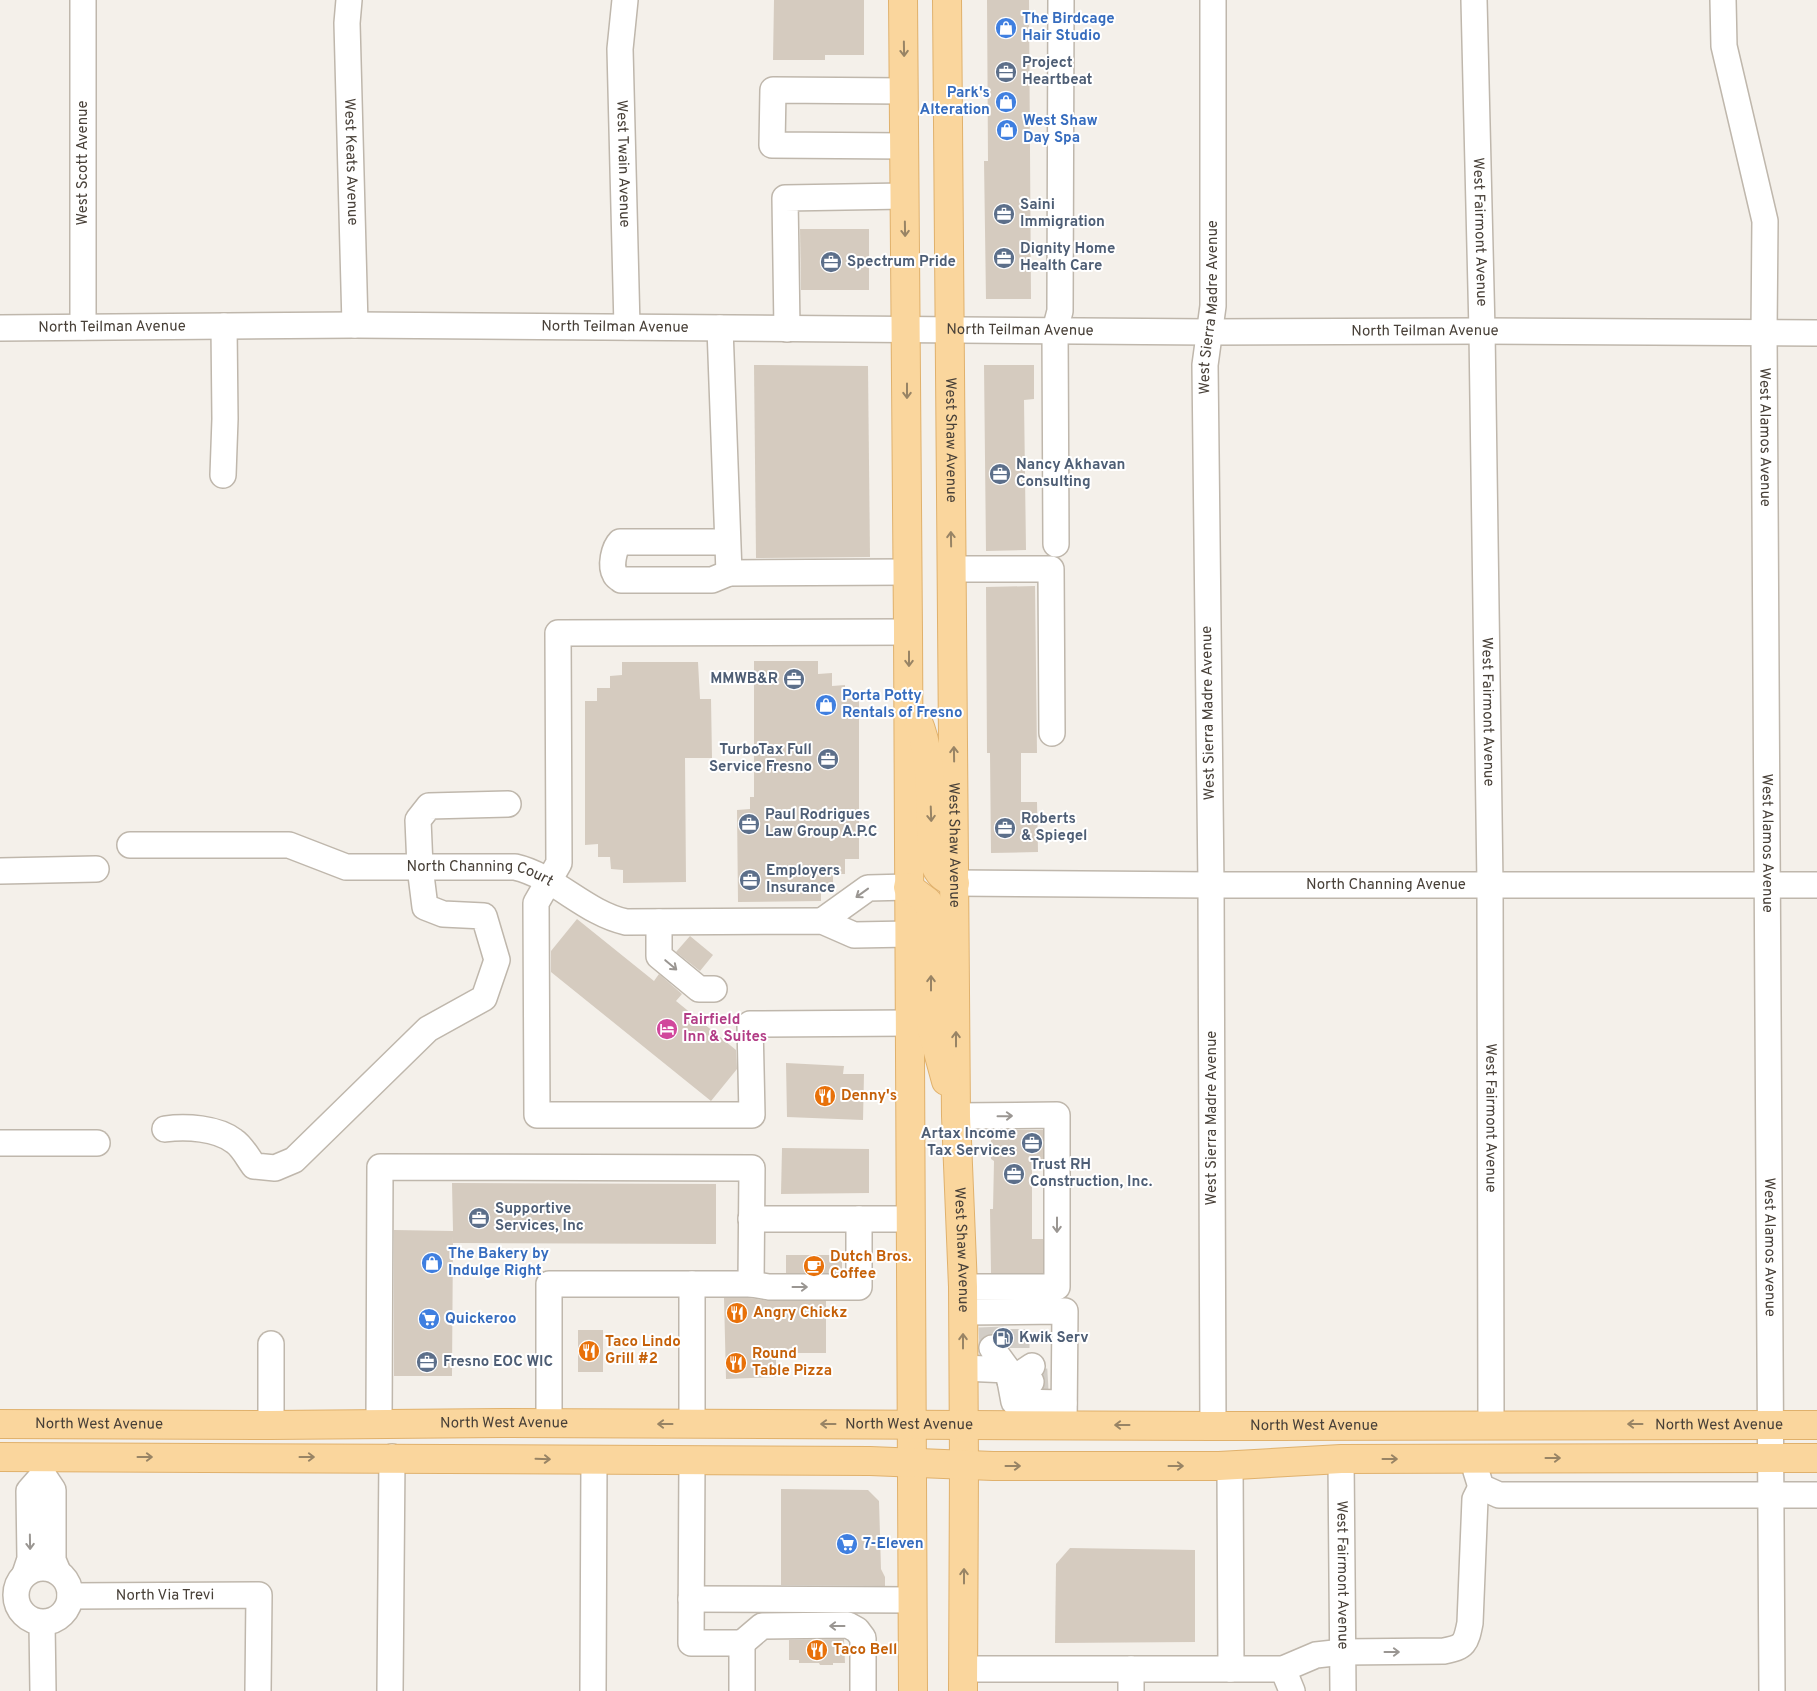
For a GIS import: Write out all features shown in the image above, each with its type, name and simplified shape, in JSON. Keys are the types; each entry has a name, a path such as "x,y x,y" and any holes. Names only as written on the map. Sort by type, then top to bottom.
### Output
{"main road":[{"path":"903,0 909,699 908,887 910,934 913,1691"},
{"name":"West Shaw Avenue","path":"947,0 956,1116 964,1425 963,1680"},
{"path":"909,699 924,735 929,757 934,862 937,870 944,878 955,883"},
{"path":"908,887 919,893 928,902 932,1026 956,1116"},
{"name":"North West Avenue","path":"0,1424 549,1423 964,1425 1024,1368 1212,1426 1491,1424 1817,1425"},
{"path":"392,1457 412,1441 524,1439 536,1437 543,1432 549,1423"},
{"path":"1341,1459 1349,1448 1366,1441 1519,1440 1540,1435 1557,1424"},
{"path":"43,1466 45,1448 59,1440 164,1439 230,1425"},
{"path":"0,1457 43,1466 392,1457 594,1461 870,1461 964,1466 1230,1466 1341,1459 1817,1458"}],"street":[{"name":"West Scott Avenue","path":"83,0 83,326"},
{"name":"West Keats Avenue","path":"349,0 354,325"},
{"name":"West Twain Avenue","path":"625,0 620,49 627,327"},
{"path":"1056,544 1055,330 1060,311 1061,0"},
{"name":"West Sierra Madre Avenue","path":"1212,1426 1211,885 1205,365 1213,306 1213,0"},
{"name":"West Fairmont Avenue","path":"1474,0 1482,331 1490,884 1491,1424"},
{"name":"West Alamos Avenue","path":"1723,0 1724,46 1765,221 1764,333 1772,1691"},
{"path":"904,91 773,90 772,145 905,146"},
{"path":"787,329 785,198 905,196"},
{"name":"North Teilman Avenue","path":"0,328 354,325 1210,332 1817,333"},
{"path":"223,475 225,419 224,326"},
{"path":"720,328 729,573"},
{"path":"727,542 620,542 615,547 613,566 615,574 622,580 712,580 729,573 908,572"},
{"path":"952,569 1051,569 1052,733"},
{"path":"908,632 558,633 559,864 536,903 537,1116 752,1115 750,1024 910,1023"},
{"path":"165,1129 177,1128 215,1132 235,1141 254,1166 274,1168 294,1160 428,1029 484,998 497,960 484,916 443,914 425,907 420,867 418,820 429,806 508,804"},
{"name":"North Channing Court","path":"130,845 289,845 346,867 515,867 531,872 612,919 626,922 822,921 854,934 910,934"},
{"path":"0,871 96,869"},
{"name":"North Channing Avenue","path":"955,883 1817,885"},
{"path":"822,921 868,888 908,887"},
{"path":"659,922 659,956 699,989 714,989"},
{"path":"956,1116 1057,1115 1057,1287 962,1299"},
{"path":"0,1142 97,1143"},
{"path":"380,1424 380,1168 752,1168 751,1284"},
{"path":"751,1219 910,1219"},
{"path":"549,1423 549,1284 751,1284 769,1287 859,1286 858,1219"},
{"path":"692,1284 692,1424"},
{"path":"962,1299 1024,1368"},
{"path":"270,1344 271,1425"},
{"path":"963,1368 1024,1368"},
{"path":"390,1691 392,1457"},
{"name":"West Fairmont Avenue","path":"1341,1459 1343,1691"},
{"path":"963,1680 1131,1680 1231,1669 1288,1680 1316,1655 1343,1652 1444,1651 1455,1649 1464,1644 1467,1638 1472,1609 1476,1499 1481,1487 1476,1473 1476,1459"},
{"path":"692,1460 691,1643 742,1644 762,1626 848,1625 857,1630 863,1638 863,1691"},
{"path":"593,1691 594,1461"},
{"path":"41,1509 30,1559 24,1574 8,1598 24,1616 32,1621 42,1623 58,1618 64,1612 70,1596 69,1587 52,1560 41,1509 30,1490 43,1466"},
{"path":"1230,1466 1231,1669"},
{"path":"1481,1487 1499,1495 1817,1495"},
{"path":"24,1574 41,1568 58,1572"},
{"name":"North Via Trevi","path":"70,1596 259,1595 258,1691"},
{"path":"691,1599 912,1600"},
{"path":"42,1623 43,1691"},
{"path":"742,1644 742,1691"}],"building":[{"path":"774,0 864,0 864,55 825,55 825,60 773,60"},
{"path":"987,0 1029,0 1031,299 986,299 984,161 988,161"},
{"path":"800,229 869,229 869,290 801,290"},
{"path":"754,365 868,366 870,557 756,558"},
{"path":"984,365 1034,365 1034,399 1024,400 1026,550 986,551"},
{"path":"1035,586 1037,753 1021,753 1021,802 1037,802 1038,852 991,853 990,753 987,753 986,587"},
{"path":"754,661 818,661 818,674 832,673 832,686 845,685 845,699 859,698 859,859 845,859 845,874 833,874 833,887 821,888 821,901 738,902 737,810 750,809 750,797 754,797"},
{"path":"622,662 698,662 700,699 711,699 712,758 685,758 686,882 623,883 623,870 611,869 610,857 598,857 598,844 585,845 585,701 597,701 597,688 610,688 610,676 622,675"},
{"name":"Fairfield Inn & Suites","path":"577,919 654,981 659,974 682,994 676,1001 736,1050 737,1069 711,1101 551,972 551,951"},
{"path":"690,936 713,955 700,971 676,952"},
{"name":"Denny's","path":"786,1063 844,1066 843,1074 864,1074 863,1120 787,1117"},
{"path":"991,1130 1043,1130 1043,1162 1032,1163 1032,1239 1043,1239 1043,1273 991,1273 990,1209 993,1209 994,1161 991,1159"},
{"path":"782,1148 869,1149 869,1193 781,1194"},
{"path":"452,1183 716,1184 716,1244 453,1243 453,1233 452,1376 394,1376 394,1230 453,1231"},
{"name":"Dutch Bros. Coffee","path":"786,1255 842,1255 842,1273 786,1273"},
{"path":"724,1298 750,1298 769,1301 826,1301 826,1353 776,1353 776,1377 726,1379"},
{"path":"578,1330 603,1330 603,1372 578,1372"},
{"name":"7-Eleven","path":"781,1489 868,1490 879,1501 881,1569 885,1577 885,1586 781,1585"},
{"path":"1070,1548 1195,1550 1195,1642 1055,1643 1056,1564"},
{"name":"Taco Bell","path":"844,1639 845,1663 820,1665 819,1663 799,1663 799,1660 789,1660 789,1640"}],"tunnel":[{"path":"991,1327 992,1348"},
{"path":"1017,1329 1017,1348"},
{"path":"1031,1382 1048,1381"}],"place":[{"name":"The Birdcage Hair Studio","path":"1006,28"},
{"name":"Project Heartbeat","path":"1006,72"},
{"name":"Park's Alteration","path":"1006,102"},
{"name":"West Shaw Day Spa","path":"1007,130"},
{"name":"Saini Immigration","path":"1004,214"},
{"name":"Dignity Home Health Care","path":"1004,258"},
{"name":"Spectrum Pride","path":"831,262"},
{"name":"Nancy Akhavan Consulting","path":"1000,474"},
{"name":"MMWB&R","path":"794,679"},
{"name":"Porta Potty Rentals of Fresno","path":"826,705"},
{"name":"TurboTax Full Service Fresno","path":"828,759"},
{"name":"Paul Rodrigues Law Group A.P.C","path":"749,824"},
{"name":"Roberts & Spiegel","path":"1005,828"},
{"name":"Employers Insurance","path":"750,880"},
{"name":"Fairfield Inn & Suites","path":"667,1029"},
{"name":"Denny's","path":"825,1096"},
{"name":"Artax Income Tax Services","path":"1032,1143"},
{"name":"Trust RH Construction, Inc.","path":"1014,1174"},
{"name":"Supportive Services, Inc","path":"479,1218"},
{"name":"The Bakery by Indulge Right","path":"432,1263"},
{"name":"Dutch Bros. Coffee","path":"814,1266"},
{"name":"Angry Chickz","path":"737,1313"},
{"name":"Quickeroo","path":"429,1319"},
{"name":"Kwik Serv","path":"1003,1338"},
{"name":"Taco Lindo Grill #2","path":"589,1351"},
{"name":"Fresno EOC WIC","path":"427,1362"},
{"name":"Round Table Pizza","path":"736,1363"},
{"name":"7-Eleven","path":"847,1544"},
{"name":"Taco Bell","path":"817,1650"}]}
